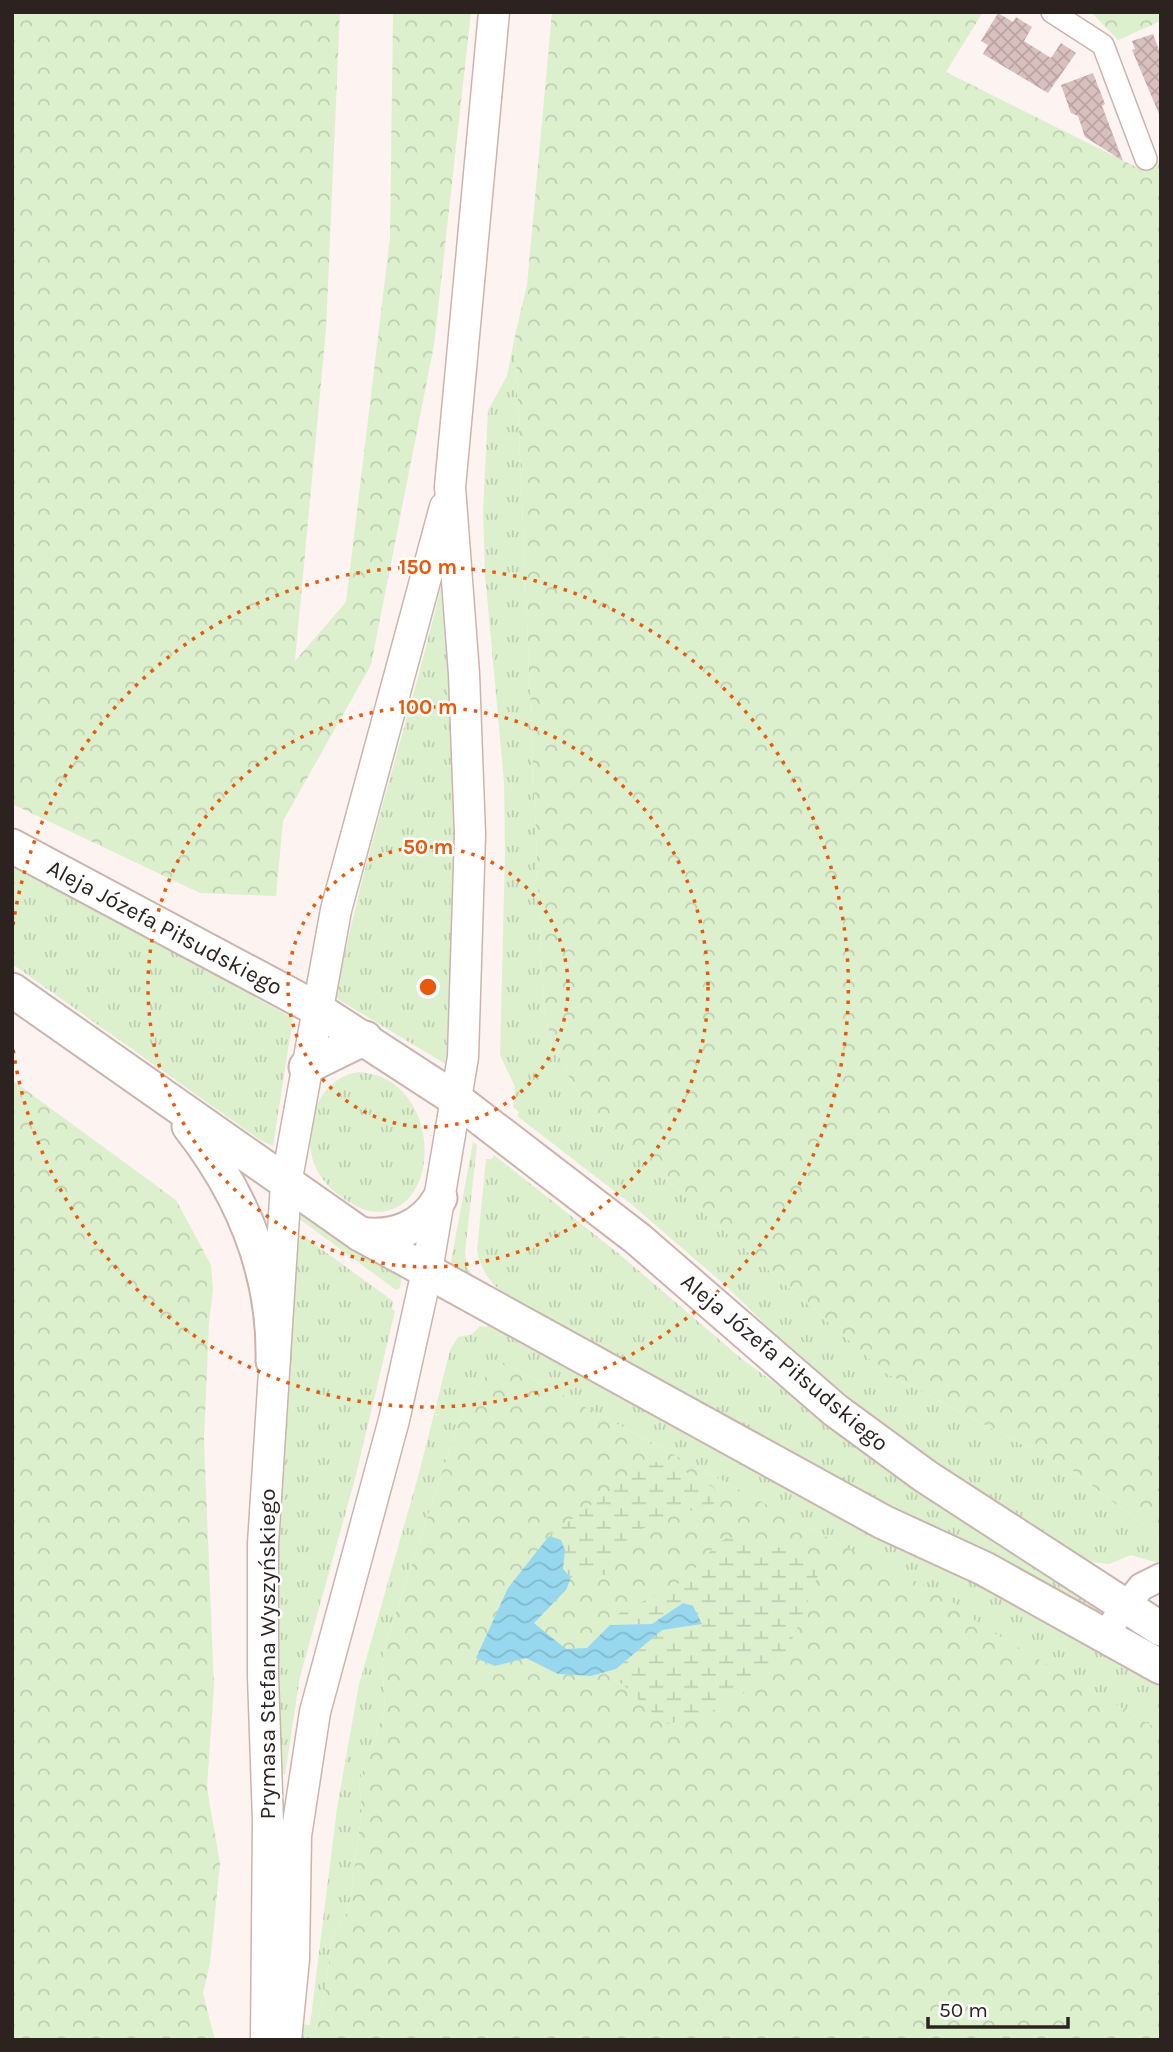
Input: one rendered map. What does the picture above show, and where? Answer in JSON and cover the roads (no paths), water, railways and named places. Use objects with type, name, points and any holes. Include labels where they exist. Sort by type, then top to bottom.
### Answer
[{"type":"main road","points":[[360,1234],[382,1236],[403,1231],[424,1219],[440,1198],[463,1057],[470,834],[464,674],[450,486],[494,12]]},
{"type":"main road","points":[[286,1184],[336,910],[358,820],[450,486]]},
{"type":"main road","name":"Aleja Józefa Piłsudskiego","points":[[12,846],[317,1009],[365,1038]]},
{"type":"main road","points":[[12,990],[360,1234],[883,1522],[985,1569],[1161,1667]]},
{"type":"main road","points":[[306,1067],[365,1038],[457,1100]]},
{"type":"main road","points":[[158,1094],[206,1148],[242,1210],[269,1290],[273,1361]]},
{"type":"main road","name":"Aleja Józefa Piłsudskiego","points":[[457,1100],[638,1239],[835,1410],[925,1476],[1161,1629]]},
{"type":"main road","name":"Prymasa Stefana Wyszyńskiego","points":[[265,2040],[268,1821],[262,1584],[273,1361],[286,1184]]},
{"type":"main road","name":"Prymasa Stefana Wyszyńskiego","points":[[286,2040],[295,1959],[296,1836],[315,1712],[394,1420],[440,1198]]},
{"type":"street","points":[[1052,12],[1103,45],[1146,159]]},
{"type":"street","points":[[1104,1636],[1141,1587],[1161,1577]]},
{"type":"water","points":[[549,1536],[561,1540],[565,1550],[563,1569],[571,1578],[566,1590],[534,1623],[566,1649],[587,1648],[610,1625],[652,1624],[683,1603],[693,1606],[702,1624],[662,1630],[616,1669],[591,1676],[558,1674],[526,1658],[495,1666],[476,1658],[508,1588]]}]
